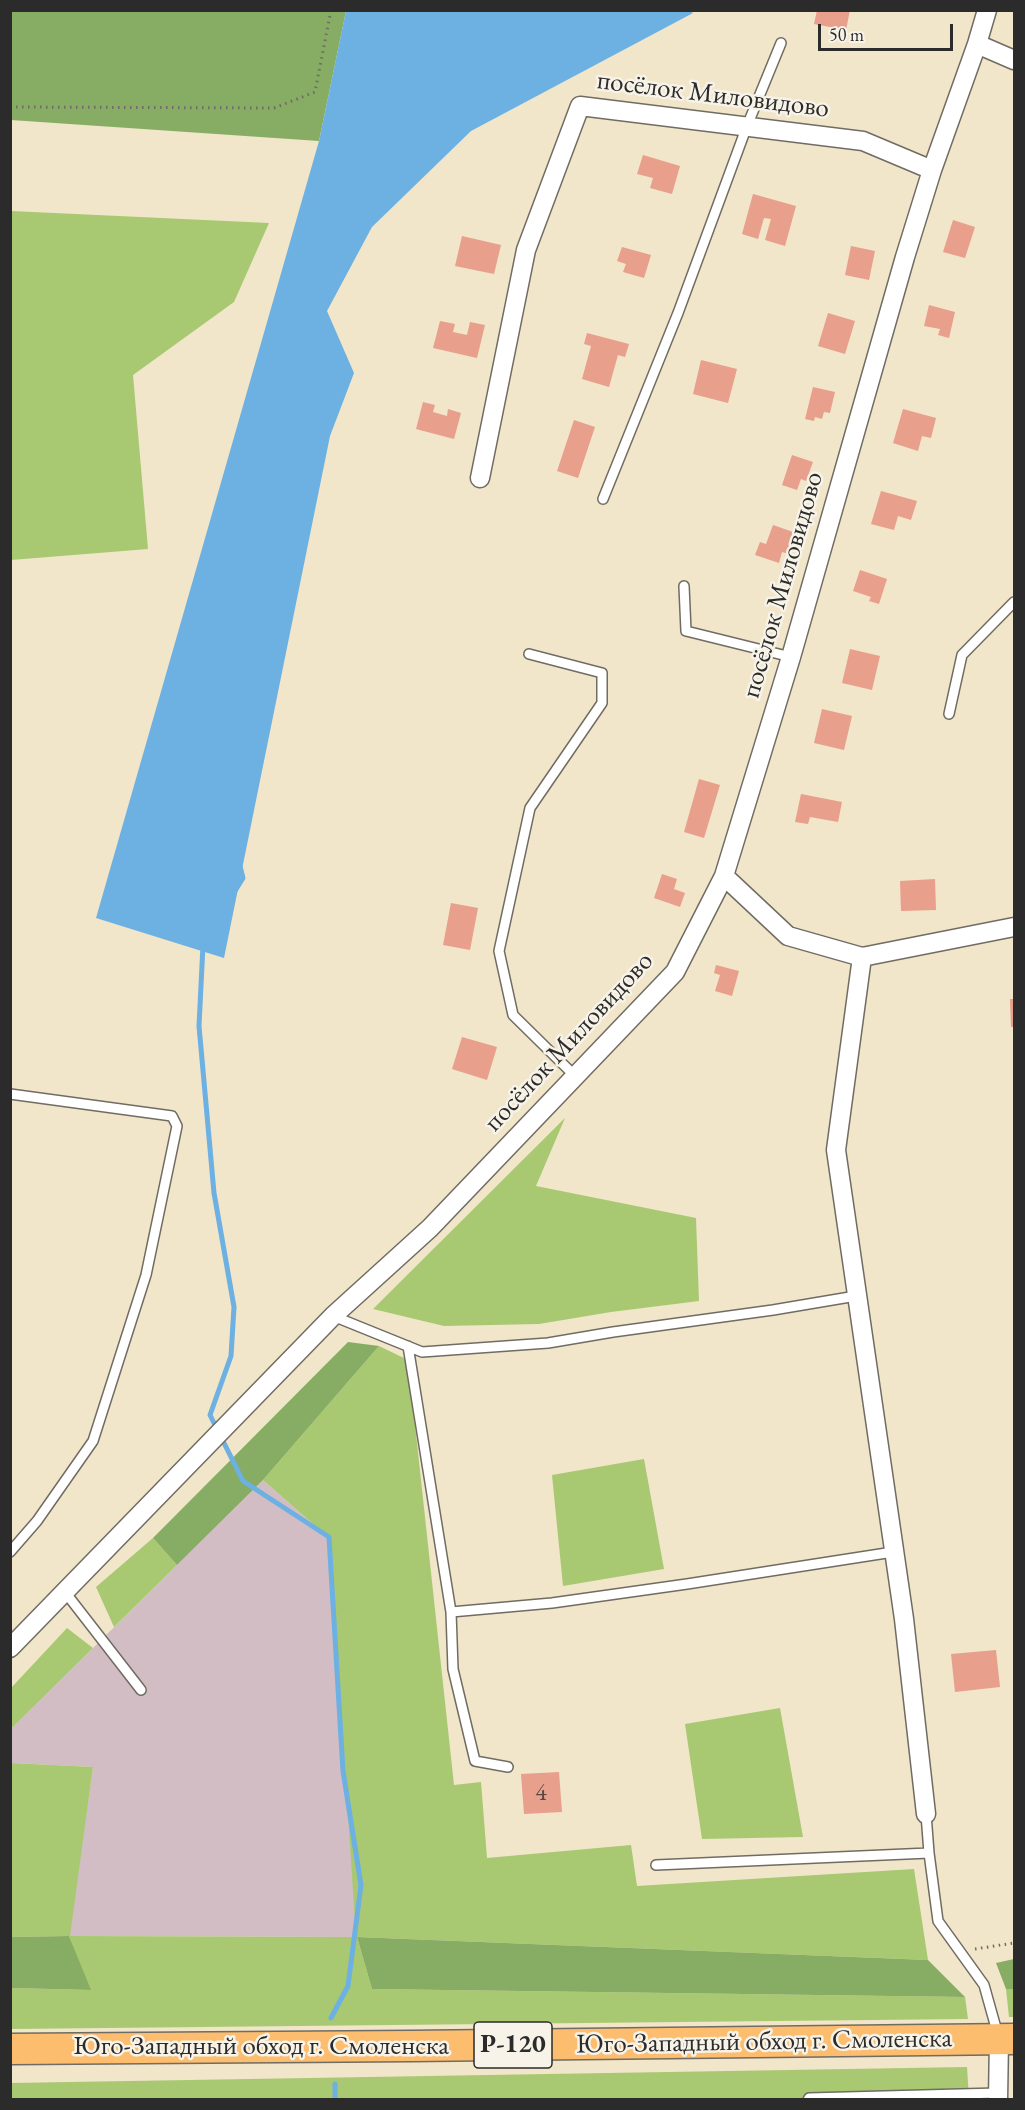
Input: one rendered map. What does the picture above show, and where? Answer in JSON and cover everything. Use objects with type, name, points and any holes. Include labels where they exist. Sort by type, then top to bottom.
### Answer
[{"type":"highway","name":"Юго-Западный обход г. Смоленска","points":[[10,2049],[1007,2039]]},
{"type":"street","name":"посёлок Миловидово","points":[[11,1647],[333,1316],[430,1228],[675,972],[724,876],[791,657],[905,257],[987,10]]},
{"type":"street","points":[[977,44],[1014,60]]},
{"type":"street","name":"посёлок Миловидово","points":[[480,478],[526,250],[580,106],[863,141],[932,170]]},
{"type":"street","points":[[724,876],[788,936],[862,957],[1014,927]]},
{"type":"street","points":[[862,957],[836,1150],[904,1619],[926,1814]]},
{"type":"street","points":[[998,2096],[1007,2039]]},
{"type":"lane","points":[[603,499],[678,313],[747,126],[781,43]]},
{"type":"lane","points":[[684,586],[686,631],[791,657]]},
{"type":"lane","points":[[949,714],[962,655],[1014,602]]},
{"type":"lane","points":[[529,654],[602,673],[602,703],[530,808],[499,951],[513,1016],[574,1076]]},
{"type":"lane","points":[[10,1094],[172,1116],[177,1126],[146,1275],[93,1441],[38,1521],[10,1552]]},
{"type":"lane","points":[[333,1316],[422,1352],[548,1343],[856,1296]]},
{"type":"lane","points":[[408,1346],[451,1612],[453,1669],[475,1761],[508,1767]]},
{"type":"lane","points":[[451,1612],[552,1603],[893,1552]]},
{"type":"lane","points":[[65,1592],[141,1690]]},
{"type":"lane","points":[[926,1814],[938,1921],[984,1985],[1007,2039]]},
{"type":"lane","points":[[656,1865],[929,1854]]},
{"type":"lane","points":[[808,2100],[809,2098],[998,2096]]},
{"type":"path","points":[[10,107],[274,108],[315,92],[331,10]]},
{"type":"path","points":[[960,1952],[1014,1943]]},
{"type":"shaded area","points":[[263,1480],[330,1539],[357,1937],[69,1936],[93,1767],[11,1763],[11,1729]]},
{"type":"green space","points":[[10,11],[346,11],[319,141],[11,120]]},
{"type":"green space","points":[[11,211],[269,223],[234,302],[133,375],[148,549],[11,560]]},
{"type":"green space","points":[[565,1118],[536,1186],[696,1218],[699,1301],[539,1324],[444,1326],[373,1309]]},
{"type":"green space","points":[[348,1342],[379,1346],[263,1480],[177,1565],[153,1538]]},
{"type":"green space","points":[[379,1346],[408,1360],[454,1785],[481,1782],[487,1858],[631,1845],[637,1886],[914,1869],[928,1960],[357,1937],[372,1989],[965,1997],[968,2019],[11,2029],[11,1988],[90,1990],[69,1936],[11,1937],[11,1763],[93,1767],[70,1936],[356,1937],[330,1539],[263,1480]]},
{"type":"green space","points":[[644,1459],[664,1569],[563,1586],[552,1475]]},
{"type":"green space","points":[[153,1538],[177,1565],[114,1627],[96,1587]]},
{"type":"green space","points":[[67,1628],[93,1648],[11,1729],[11,1688]]},
{"type":"green space","points":[[780,1708],[803,1837],[702,1839],[685,1724]]},
{"type":"green space","points":[[69,1936],[91,1990],[11,1988],[11,1937]]},
{"type":"green space","points":[[357,1937],[928,1960],[965,1997],[372,1989]]},
{"type":"green space","points":[[1014,1959],[1014,1989],[1006,1989],[996,1963]]},
{"type":"green space","points":[[1006,1989],[1014,1989],[1014,2017],[1009,2017]]},
{"type":"green space","points":[[967,2067],[969,2099],[11,2100],[10,2083]]},
{"type":"water","points":[[688,10],[693,13],[471,131],[372,227],[327,311],[354,373],[330,436],[224,958],[96,918],[319,141],[346,11]]},
{"type":"building","points":[[817,10],[850,10],[846,30],[814,24]]},
{"type":"building","points":[[643,155],[680,166],[672,194],[650,188],[653,178],[637,174]]},
{"type":"building","points":[[753,194],[796,206],[785,246],[765,240],[771,219],[764,218],[758,239],[742,234]]},
{"type":"building","points":[[953,220],[975,227],[965,258],[943,252]]},
{"type":"building","points":[[462,236],[501,245],[494,274],[455,266]]},
{"type":"building","points":[[851,246],[875,251],[869,280],[845,275]]},
{"type":"building","points":[[622,247],[651,255],[644,278],[623,272],[626,264],[617,261]]},
{"type":"building","points":[[929,305],[955,312],[949,338],[938,335],[940,329],[924,326]]},
{"type":"building","points":[[828,313],[855,321],[845,354],[818,346]]},
{"type":"building","points":[[440,321],[455,324],[453,332],[467,335],[470,322],[485,325],[477,358],[433,348]]},
{"type":"building","points":[[587,333],[629,344],[625,357],[618,355],[609,387],[582,379],[591,346],[584,344]]},
{"type":"building","points":[[701,360],[737,369],[728,403],[693,394]]},
{"type":"building","points":[[813,387],[835,392],[830,413],[824,412],[822,419],[815,417],[814,421],[805,419]]},
{"type":"building","points":[[423,402],[435,405],[433,412],[447,416],[448,409],[461,413],[454,439],[416,429]]},
{"type":"building","points":[[903,409],[936,418],[931,438],[922,436],[918,451],[893,443]]},
{"type":"building","points":[[574,420],[595,427],[578,478],[557,471]]},
{"type":"building","points":[[792,455],[813,462],[806,481],[801,479],[797,490],[782,485]]},
{"type":"building","points":[[881,491],[917,501],[911,520],[898,516],[894,530],[871,524]]},
{"type":"building","points":[[773,525],[796,533],[789,554],[782,552],[779,563],[755,555],[760,542],[766,544]]},
{"type":"building","points":[[860,570],[887,579],[879,604],[869,601],[871,597],[853,591]]},
{"type":"building","points":[[850,649],[880,656],[872,690],[842,683]]},
{"type":"building","points":[[822,709],[852,716],[844,750],[814,743]]},
{"type":"building","points":[[699,779],[720,785],[704,838],[684,832]]},
{"type":"building","points":[[801,794],[842,802],[838,822],[810,817],[808,824],[795,822]]},
{"type":"building","points":[[662,874],[677,879],[674,889],[685,893],[680,907],[654,898]]},
{"type":"building","points":[[935,879],[936,910],[901,911],[900,881]]},
{"type":"building","points":[[451,903],[478,908],[470,950],[443,945]]},
{"type":"building","points":[[716,965],[739,971],[732,996],[715,991],[720,975],[714,973]]},
{"type":"building","points":[[1010,999],[1014,999],[1014,1027],[1011,1027]]},
{"type":"building","points":[[462,1037],[497,1047],[487,1080],[452,1069]]},
{"type":"building","points":[[996,1650],[1000,1687],[955,1692],[951,1654]]},
{"type":"building","points":[[559,1772],[562,1812],[524,1814],[521,1774]]},
{"type":"waterway","points":[[235,891],[243,878],[240,866]]},
{"type":"waterway","points":[[203,945],[199,1026],[214,1193],[234,1307],[231,1356],[210,1415],[243,1481],[329,1537],[343,1771],[361,1885],[348,1986],[331,2018]]},
{"type":"waterway","points":[[335,2084],[335,2100]]}]
